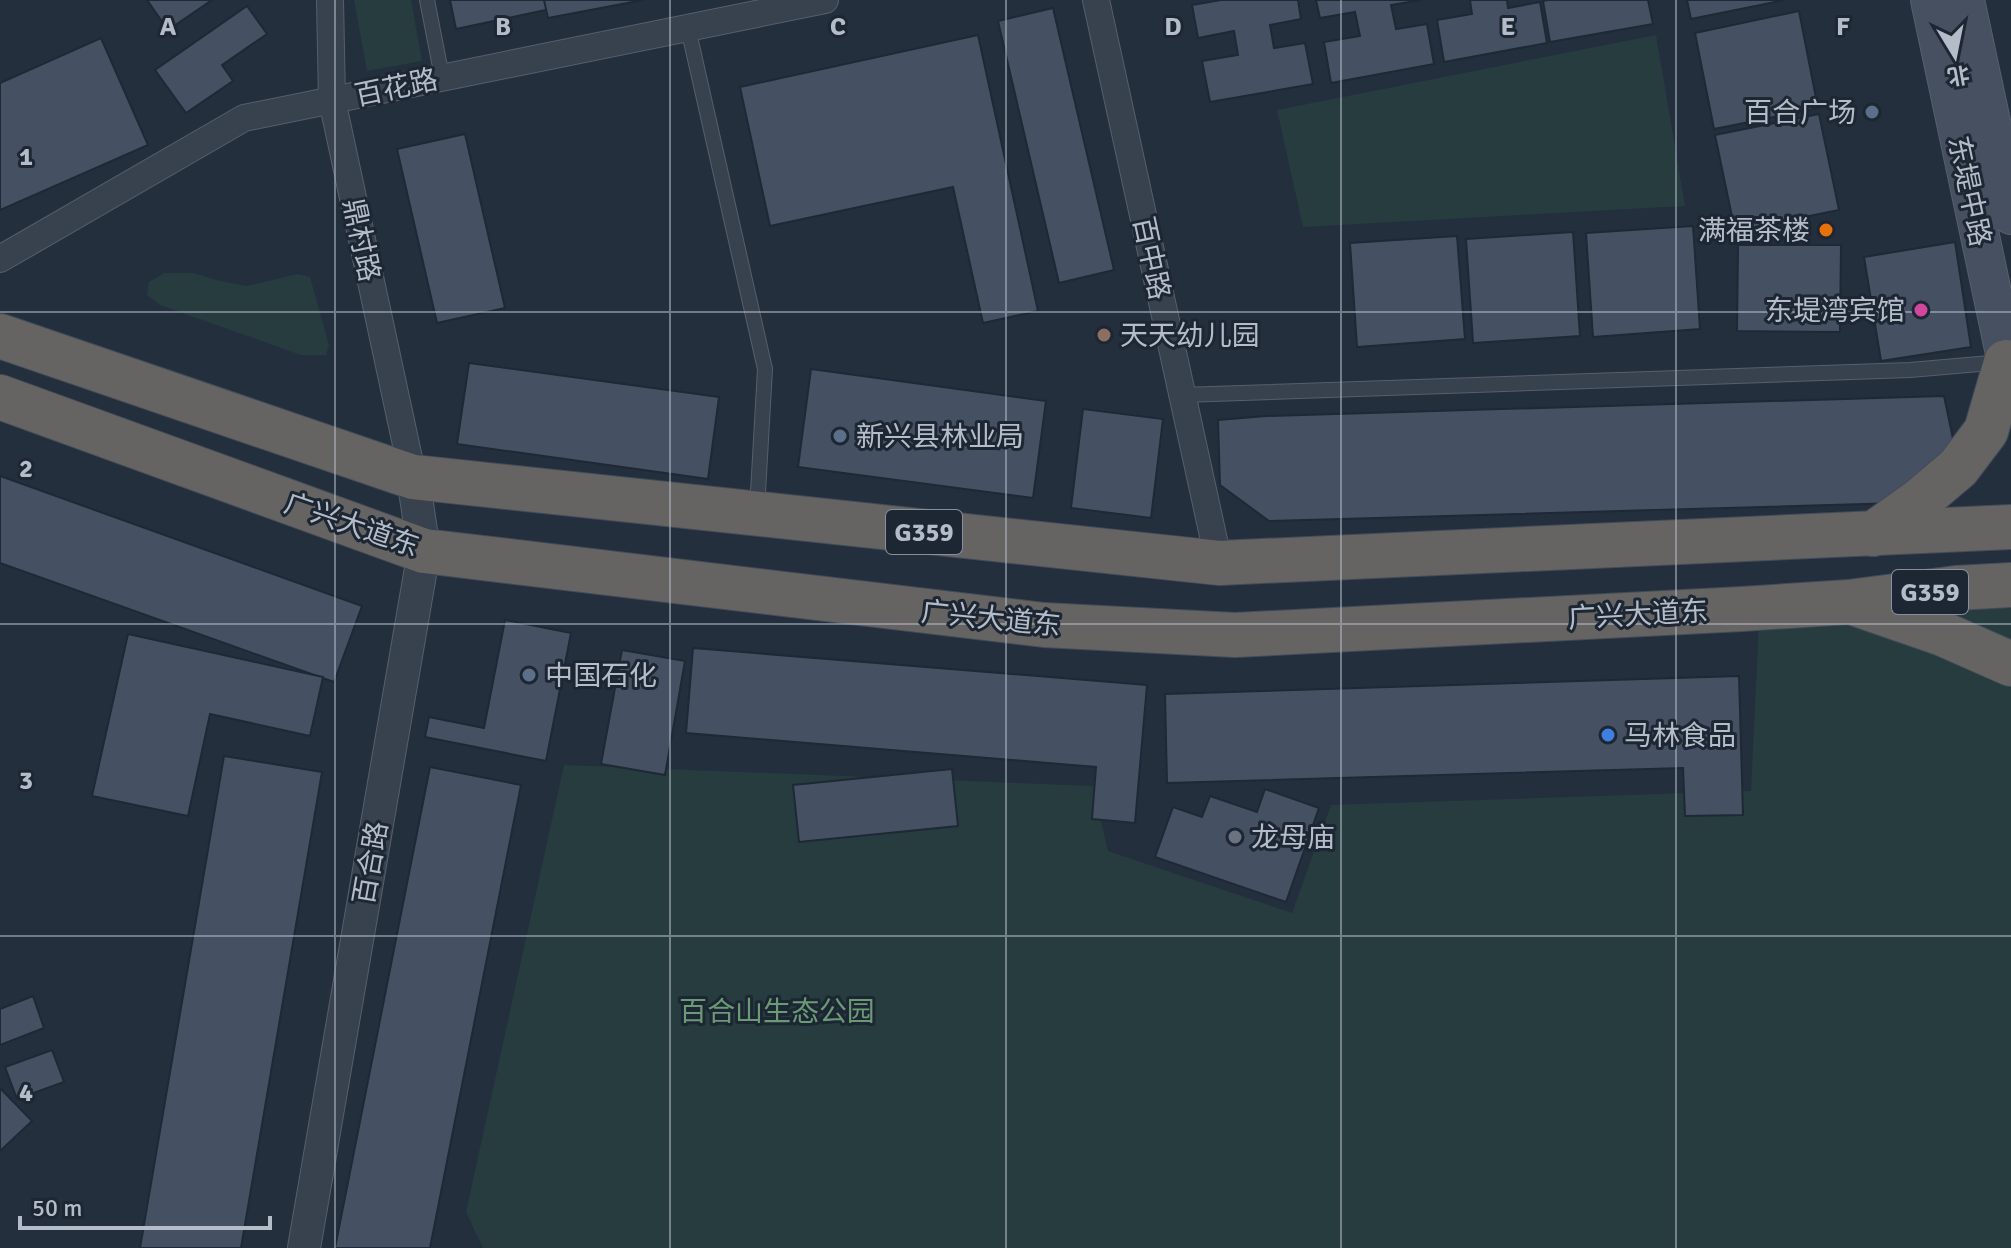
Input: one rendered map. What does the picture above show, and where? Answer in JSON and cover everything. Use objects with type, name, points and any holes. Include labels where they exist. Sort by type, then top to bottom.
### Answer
[{"type":"highway","name":"G359","points":[[0,336],[413,477],[1219,563],[2011,527]]},
{"type":"highway","points":[[1873,534],[1958,468],[1986,431],[2009,372]]},
{"type":"highway","name":"广兴大道东","points":[[0,397],[424,551],[1044,625],[1235,635],[1849,602],[1956,588],[2011,585]]},
{"type":"highway","points":[[1849,602],[1943,634],[2011,664]]},
{"type":"main road","name":"东堤中路","points":[[1930,0],[2009,372]]},
{"type":"main road","name":"东堤中路","points":[[1965,0],[2011,215]]},
{"type":"street","name":"鼎村路","points":[[330,0],[332,100],[413,477]]},
{"type":"street","name":"百花路","points":[[0,259],[244,118],[825,0]]},
{"type":"street","name":"百中路","points":[[1096,0],[1219,563]]},
{"type":"street","name":"百合路","points":[[304,1248],[424,551],[413,477]]},
{"type":"lane","points":[[427,0],[442,77]]},
{"type":"lane","points":[[688,28],[765,369],[757,514]]},
{"type":"lane","points":[[1182,395],[1910,370],[2009,372]]},
{"type":"green space","points":[[354,0],[411,0],[422,61],[367,71]]},
{"type":"green space","points":[[1656,35],[1685,206],[1303,227],[1277,110]]},
{"type":"green space","points":[[164,273],[193,273],[246,286],[298,274],[310,277],[329,345],[326,355],[301,355],[160,305],[147,295],[149,282]]},
{"type":"green space","name":"百合山生态公园","points":[[2011,587],[2011,1248],[483,1248],[466,1212],[564,765],[1093,786],[1108,851],[1292,913],[1331,805],[1751,791],[1760,601]]},
{"type":"building","points":[[147,0],[212,0],[168,30]]},
{"type":"building","points":[[450,0],[592,0],[456,29]]},
{"type":"building","points":[[544,0],[643,0],[548,18]]},
{"type":"building","points":[[1221,0],[1298,0],[1301,19],[1270,25],[1274,48],[1305,43],[1313,84],[1210,102],[1202,61],[1238,55],[1234,31],[1198,38],[1192,5]]},
{"type":"building","points":[[1316,0],[1421,0],[1391,5],[1396,29],[1427,24],[1434,64],[1331,83],[1324,42],[1360,36],[1355,12],[1320,18]]},
{"type":"building","points":[[1470,0],[1507,0],[1508,8],[1540,2],[1547,43],[1444,62],[1437,20],[1472,14]]},
{"type":"building","points":[[1648,0],[1653,24],[1550,42],[1543,1]]},
{"type":"building","points":[[1687,0],[1785,0],[1691,19]]},
{"type":"building","points":[[247,6],[267,34],[222,65],[233,81],[186,113],[155,70]]},
{"type":"building","points":[[1053,8],[1114,270],[1059,283],[998,21]]},
{"type":"building","points":[[1799,11],[1818,108],[1714,129],[1695,33]]},
{"type":"building","points":[[978,35],[1038,311],[983,323],[953,187],[770,226],[740,87]]},
{"type":"building","points":[[101,38],[148,145],[0,210],[0,83]]},
{"type":"building","points":[[1819,114],[1839,210],[1735,231],[1715,135]]},
{"type":"building","points":[[465,134],[505,308],[437,323],[397,149]]},
{"type":"building","points":[[1693,226],[1700,329],[1593,337],[1586,233]]},
{"type":"building","points":[[1573,232],[1580,336],[1473,343],[1466,239]]},
{"type":"building","points":[[1457,236],[1465,339],[1357,347],[1350,243]]},
{"type":"building","points":[[1955,242],[1971,347],[1881,361],[1864,257]]},
{"type":"building","points":[[1738,245],[1841,245],[1840,332],[1737,331]]},
{"type":"building","points":[[469,363],[719,397],[708,479],[457,444]]},
{"type":"building","points":[[811,369],[1046,401],[1033,498],[798,467]]},
{"type":"building","points":[[1944,396],[1955,448],[1899,503],[1269,521],[1220,485],[1218,420],[1266,416]]},
{"type":"building","points":[[1083,409],[1163,419],[1151,518],[1071,508]]},
{"type":"building","points":[[0,476],[362,606],[334,682],[0,563]]},
{"type":"building","name":"中国石化","points":[[505,620],[571,633],[546,761],[425,737],[429,717],[484,728]]},
{"type":"building","points":[[128,634],[323,677],[310,736],[210,714],[188,816],[92,796]]},
{"type":"building","points":[[693,648],[1147,685],[1135,823],[1092,819],[1096,767],[686,733]]},
{"type":"building","points":[[622,650],[685,661],[665,775],[601,764]]},
{"type":"building","points":[[1739,676],[1743,815],[1685,816],[1683,768],[1167,783],[1165,694]]},
{"type":"building","points":[[224,756],[322,772],[241,1248],[140,1248]]},
{"type":"building","points":[[430,767],[521,785],[430,1248],[335,1248]]},
{"type":"building","points":[[952,769],[958,826],[799,842],[793,785]]},
{"type":"building","name":"龙母庙","points":[[1265,789],[1319,808],[1286,902],[1155,857],[1173,807],[1202,817],[1210,796],[1257,812]]},
{"type":"building","points":[[33,996],[44,1028],[0,1045],[0,1009]]},
{"type":"building","points":[[52,1050],[64,1082],[17,1099],[5,1067]]},
{"type":"building","points":[[0,1088],[32,1121],[0,1151]]},
{"type":"place","name":"百合广场","points":[[1872,112]]},
{"type":"place","name":"满福茶楼","points":[[1826,230]]},
{"type":"place","name":"东堤湾宾馆","points":[[1921,310]]},
{"type":"place","name":"天天幼儿园","points":[[1104,335]]},
{"type":"place","name":"新兴县林业局","points":[[840,436]]},
{"type":"place","name":"中国石化","points":[[529,675]]},
{"type":"place","name":"马林食品","points":[[1608,735]]},
{"type":"place","name":"龙母庙","points":[[1235,837]]}]
